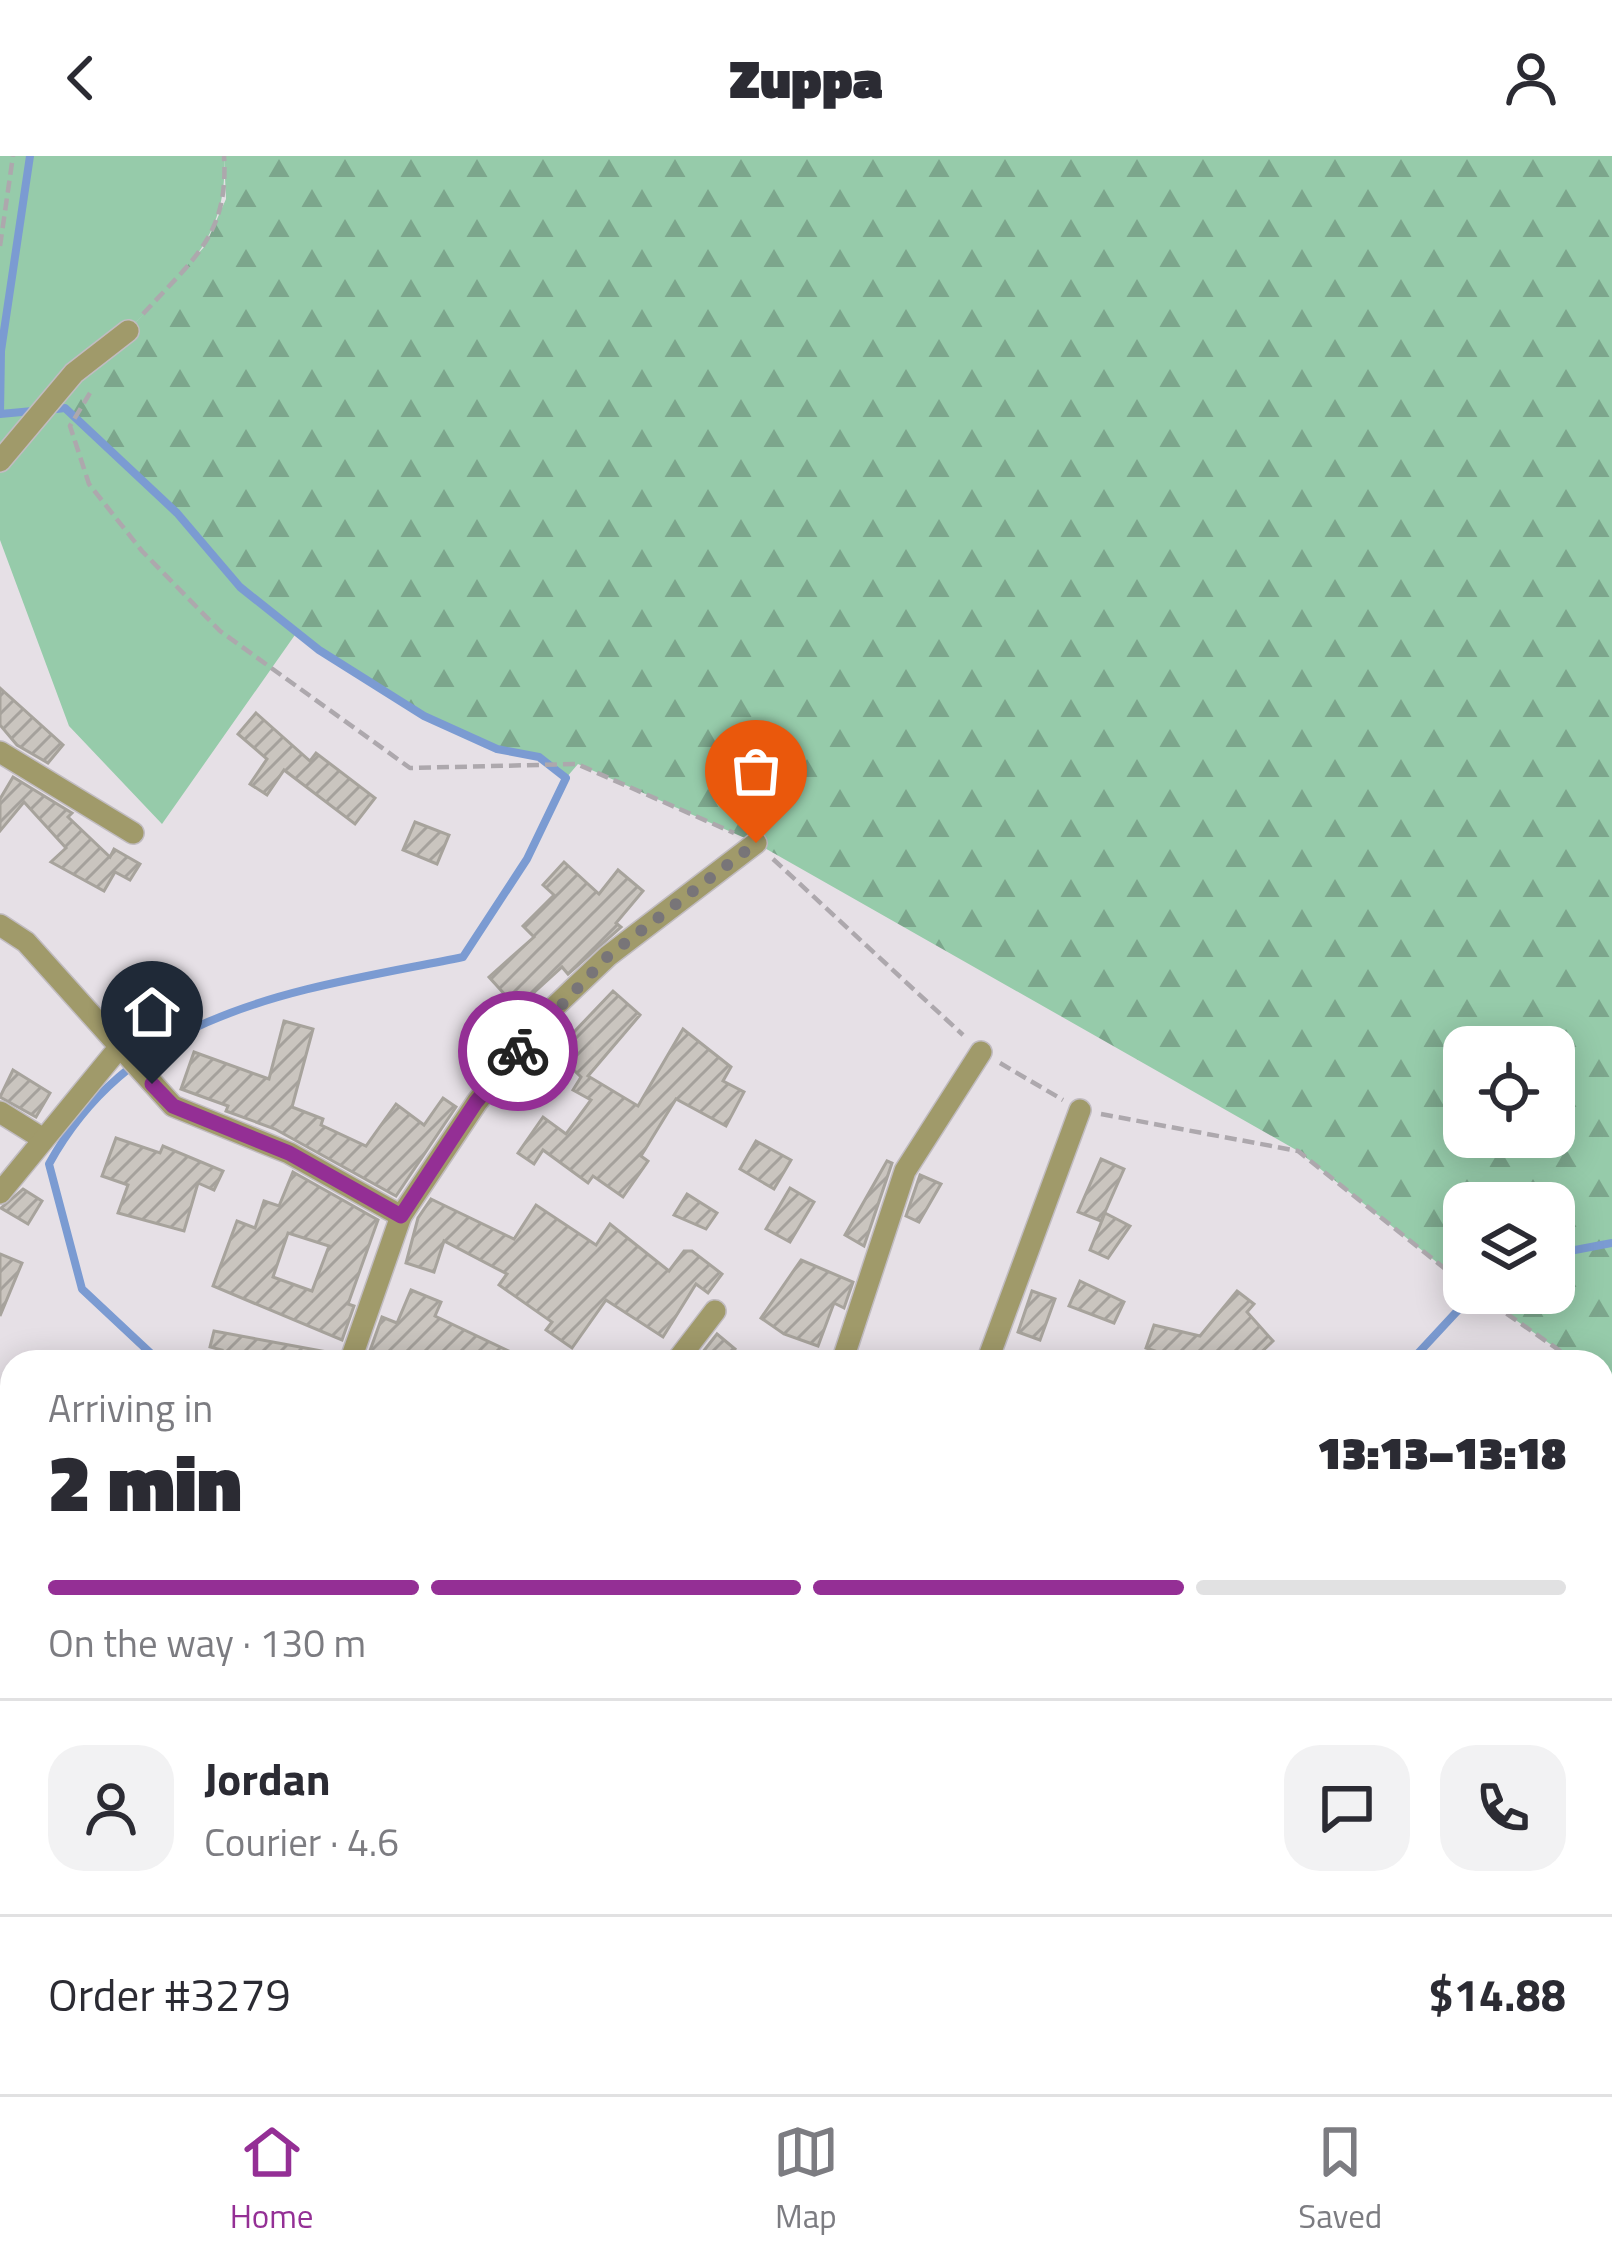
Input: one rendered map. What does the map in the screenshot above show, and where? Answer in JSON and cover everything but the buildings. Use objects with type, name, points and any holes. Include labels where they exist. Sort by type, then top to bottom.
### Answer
[{"type":"street","points":[[1,460],[74,373],[128,331]]},
{"type":"street","points":[[0,752],[133,833]]},
{"type":"street","points":[[354,1350],[401,1216],[476,1102],[548,1013],[608,956],[756,843]]},
{"type":"street","points":[[0,925],[26,942],[173,1106],[289,1153],[401,1216]]},
{"type":"street","points":[[0,1193],[40,1137],[118,1049]]},
{"type":"street","points":[[846,1350],[905,1172],[981,1052]]},
{"type":"street","points":[[991,1350],[1080,1110]]},
{"type":"street","points":[[0,1112],[40,1137]]},
{"type":"street","points":[[685,1350],[715,1310]]},
{"type":"path","points":[[0,246],[13,156]]},
{"type":"path","points":[[88,484],[142,551],[220,631],[410,768],[578,764],[756,843],[981,1052],[1080,1110],[1298,1151],[1443,1269]]},
{"type":"path","points":[[1507,1314],[1559,1350]]},
{"type":"green space","points":[[0,156],[224,156],[219,211],[210,233],[183,273],[128,331],[177,513],[240,587],[297,632],[162,824],[69,726],[0,540]]},
{"type":"green space","points":[[224,156],[1612,156],[1612,1350],[1559,1350],[1507,1314],[1575,1314],[1575,1182],[1443,1182],[1443,1267],[1298,1151],[756,843],[578,764],[566,778],[539,757],[497,749],[424,716],[319,650],[240,587],[177,513],[65,408],[74,373],[128,331],[205,246],[226,199]]},
{"type":"waterway","points":[[30,156],[1,351],[0,414],[33,411]]},
{"type":"waterway","points":[[48,410],[65,408],[177,513],[240,587],[319,650],[424,716],[497,749],[539,757],[566,778],[527,859],[463,957],[284,995],[228,1014],[176,1038],[128,1070],[85,1111],[49,1164],[82,1289],[147,1350]]},
{"type":"waterway","points":[[1575,1250],[1612,1243]]},
{"type":"waterway","points":[[1421,1350],[1455,1314]]},
{"type":"way so far","points":[[518,1051],[548,1013],[608,956],[756,843]]},
{"type":"route","points":[[152,1084],[173,1106],[289,1153],[401,1216],[476,1102],[518,1051]]}]
